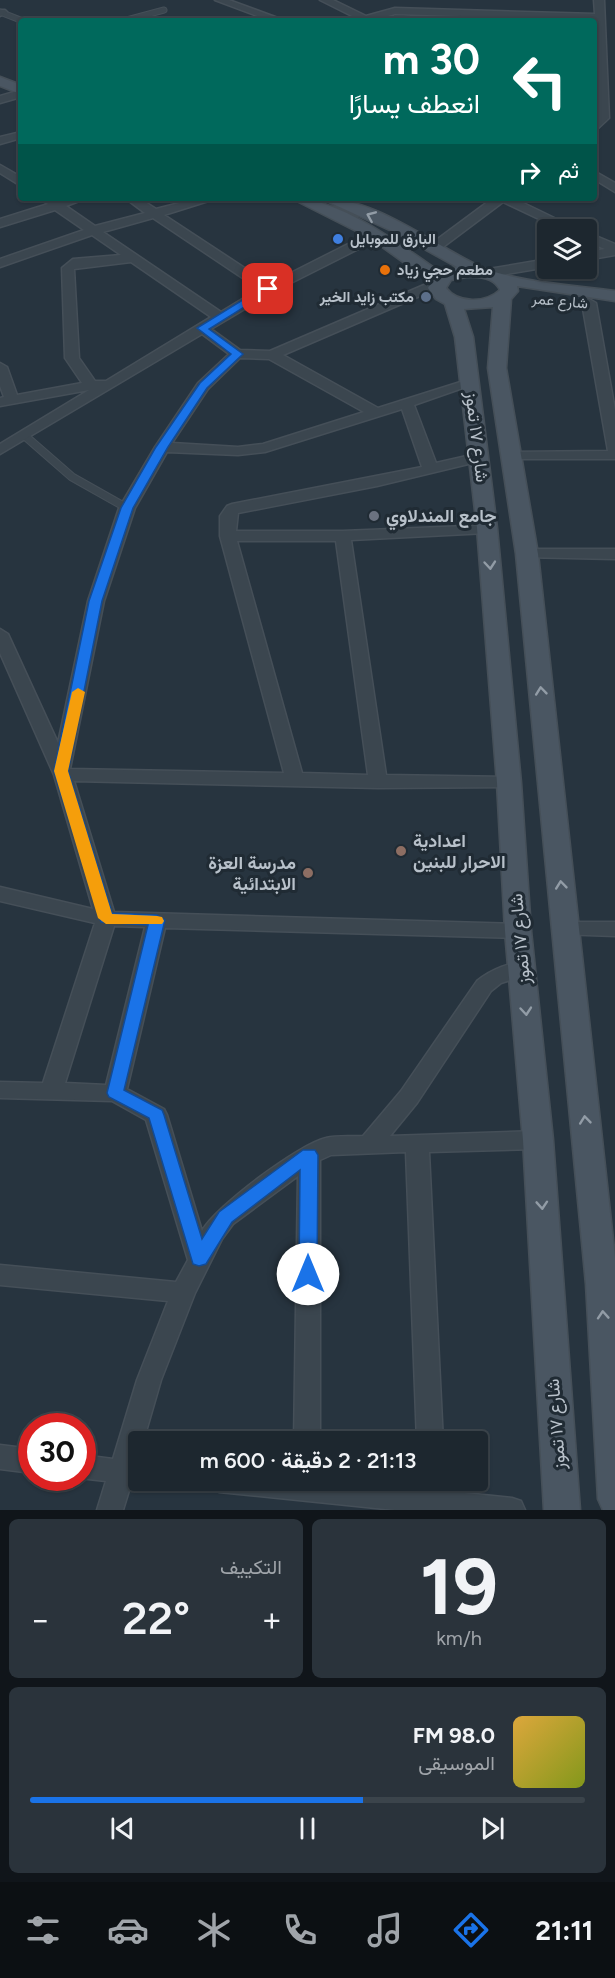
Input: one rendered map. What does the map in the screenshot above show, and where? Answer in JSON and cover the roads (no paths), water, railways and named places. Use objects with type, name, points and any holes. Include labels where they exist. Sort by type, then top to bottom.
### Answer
[{"type":"main road","points":[[0,72],[18,79]]},
{"type":"main road","points":[[0,81],[18,90]]},
{"type":"main road","points":[[305,201],[376,235],[443,288],[484,303],[495,284]]},
{"type":"main road","points":[[338,201],[435,247],[495,284]]},
{"type":"main road","points":[[443,288],[452,274],[495,284]]},
{"type":"main road","name":"شارع ١٧ تموز","points":[[495,284],[497,368],[527,554],[566,929],[608,1284],[615,1499]]},
{"type":"main road","name":"شارع عمر","points":[[495,284],[615,296]]},
{"type":"main road","name":"شارع عمر","points":[[495,284],[615,308]]},
{"type":"main road","name":"شارع ١٧ تموز","points":[[443,288],[464,337],[487,528],[509,783],[518,931],[538,1140],[562,1510]]},
{"type":"street","points":[[220,0],[272,18]]},
{"type":"street","points":[[325,0],[358,18]]},
{"type":"street","points":[[395,11],[399,0]]},
{"type":"street","points":[[492,17],[493,0]]},
{"type":"street","points":[[369,18],[395,11],[492,17],[601,10],[597,125],[615,123]]},
{"type":"street","points":[[0,100],[18,92]]},
{"type":"street","points":[[0,141],[18,136]]},
{"type":"street","points":[[0,168],[18,178]]},
{"type":"street","points":[[597,176],[615,188]]},
{"type":"street","points":[[0,182],[18,179]]},
{"type":"street","points":[[0,223],[50,201],[221,318]]},
{"type":"street","points":[[136,201],[268,289]]},
{"type":"street","points":[[0,263],[95,230],[201,201]]},
{"type":"street","points":[[435,247],[498,201]]},
{"type":"street","points":[[509,201],[549,219]]},
{"type":"street","points":[[0,450],[268,289],[376,235]]},
{"type":"street","points":[[597,241],[615,250]]},
{"type":"street","points":[[597,254],[615,250]]},
{"type":"street","points":[[91,386],[72,358],[68,268],[73,263],[135,258]]},
{"type":"street","points":[[495,284],[537,267]]},
{"type":"street","points":[[202,328],[237,354],[272,355],[443,288]]},
{"type":"street","points":[[589,303],[615,450]]},
{"type":"street","points":[[62,773],[96,601],[127,508],[162,447],[203,386],[237,354]]},
{"type":"street","points":[[272,355],[375,412]]},
{"type":"street","points":[[0,367],[6,401],[113,382]]},
{"type":"street","points":[[162,447],[238,451],[265,448],[470,383]]},
{"type":"street","points":[[406,402],[431,470]]},
{"type":"street","points":[[511,456],[615,455]]},
{"type":"street","points":[[294,777],[228,536],[228,516],[232,509],[377,482],[480,457]]},
{"type":"street","points":[[228,536],[343,536],[487,528]]},
{"type":"street","points":[[343,536],[378,782]]},
{"type":"street","points":[[527,554],[615,554]]},
{"type":"street","points":[[0,634],[62,773],[106,918],[51,1092]]},
{"type":"street","points":[[62,773],[294,777],[378,782],[509,783]]},
{"type":"street","points":[[0,894],[106,918],[518,931]]},
{"type":"street","points":[[115,1093],[157,920]]},
{"type":"street","points":[[566,929],[615,929]]},
{"type":"street","points":[[370,1144],[409,1096],[484,986],[494,978],[522,969]]},
{"type":"street","points":[[0,1090],[115,1093],[156,1115],[199,1259]]},
{"type":"street","points":[[138,1431],[149,1380],[183,1293],[199,1259],[225,1217],[309,1155],[338,1144],[538,1140]]},
{"type":"street","points":[[417,1144],[430,1431]]},
{"type":"street","points":[[307,1431],[309,1155]]},
{"type":"street","points":[[0,1275],[183,1293]]},
{"type":"street","points":[[0,1457],[18,1459]]},
{"type":"street","points":[[96,1468],[128,1472]]},
{"type":"street","points":[[110,1510],[128,1474]]},
{"type":"street","points":[[374,1491],[432,1497],[512,1510]]},
{"type":"lane","points":[[134,18],[164,10]]},
{"type":"lane","points":[[1,12],[18,19]]},
{"type":"lane","points":[[25,436],[65,474],[90,491],[127,508]]},
{"type":"place","name":"البارق للموبايل","points":[[338,239]]},
{"type":"place","name":"مطعم حجي زياد","points":[[385,270]]},
{"type":"place","name":"مكتب زايد الخير","points":[[426,297]]},
{"type":"place","name":"جامع المندلاوي","points":[[374,516]]},
{"type":"place","name":"اعدادية الاحرار للبنين","points":[[401,851]]},
{"type":"place","name":"مدرسة العزة الابتدائية","points":[[308,873]]}]
